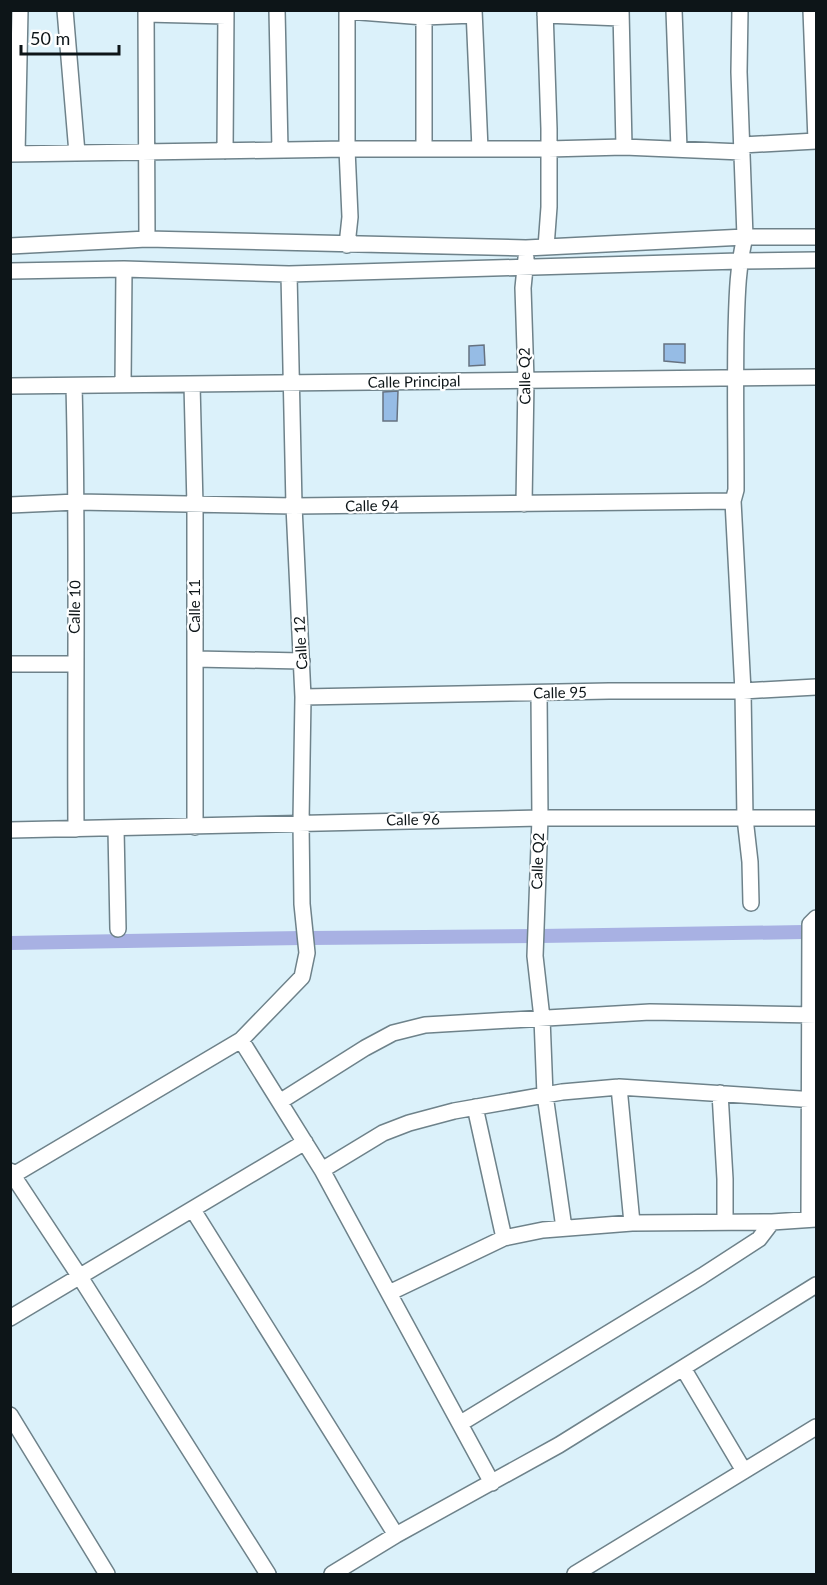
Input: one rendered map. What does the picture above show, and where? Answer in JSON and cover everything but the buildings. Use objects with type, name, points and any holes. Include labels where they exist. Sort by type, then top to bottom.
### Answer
[{"type":"street","points":[[20,10],[14,154],[624,147],[742,149],[816,141],[812,10]]},
{"type":"street","points":[[65,10],[77,153]]},
{"type":"street","points":[[277,10],[280,150]]},
{"type":"street","points":[[674,10],[679,149]]},
{"type":"street","points":[[740,10],[739,72],[745,237],[739,261],[735,378],[736,490],[733,501],[743,692],[745,818],[750,862],[751,903]]},
{"type":"street","points":[[347,245],[350,217],[347,149],[347,11],[474,13],[480,149]]},
{"type":"street","points":[[147,239],[146,12],[226,13],[225,151]]},
{"type":"street","points":[[546,247],[549,149],[545,13],[621,14],[624,147]]},
{"type":"street","points":[[424,14],[424,149]]},
{"type":"street","points":[[10,246],[147,239],[526,248],[745,237],[816,237]]},
{"type":"street","name":"Calle Q2","points":[[524,504],[526,380],[523,288],[526,248]]},
{"type":"street","points":[[10,271],[124,269],[289,274],[816,260]]},
{"type":"street","points":[[123,385],[124,269]]},
{"type":"street","name":"Calle 12","points":[[11,1175],[241,1040],[302,976],[307,953],[302,904],[303,697],[294,506],[289,274]]},
{"type":"street","name":"Calle Principal","points":[[10,386],[816,377]]},
{"type":"street","name":"Calle 11","points":[[192,384],[195,506],[195,827]]},
{"type":"street","name":"Calle 10","points":[[74,386],[77,502],[76,829]]},
{"type":"street","name":"Calle 94","points":[[10,505],[77,502],[195,506],[294,506],[733,501]]},
{"type":"street","points":[[195,659],[302,661]]},
{"type":"street","points":[[10,664],[75,664]]},
{"type":"street","name":"Calle 95","points":[[303,697],[743,692],[816,687]]},
{"type":"street","name":"Calle Q2","points":[[539,693],[540,818],[535,956],[542,1018],[545,1095],[564,1228]]},
{"type":"street","name":"Calle 96","points":[[10,830],[540,818],[816,818]]},
{"type":"street","points":[[116,829],[118,929]]},
{"type":"street","points":[[389,1293],[504,1238],[543,1230],[632,1223],[772,1222],[813,1219],[813,1014],[810,924],[816,918]]},
{"type":"street","points":[[281,1101],[393,1033],[425,1024],[650,1012],[813,1014]]},
{"type":"street","points":[[241,1040],[322,1170],[492,1483]]},
{"type":"street","points":[[322,1170],[382,1132],[475,1107],[562,1092],[620,1087],[813,1099]]},
{"type":"street","points":[[620,1087],[632,1223]]},
{"type":"street","points":[[720,1093],[725,1222]]},
{"type":"street","points":[[475,1107],[504,1238]]},
{"type":"street","points":[[10,1318],[305,1142]]},
{"type":"street","points":[[11,1175],[80,1277],[267,1575]]},
{"type":"street","points":[[193,1209],[396,1535]]},
{"type":"street","points":[[461,1423],[702,1276],[759,1239],[772,1222]]},
{"type":"street","points":[[332,1575],[396,1535],[559,1445],[816,1285]]},
{"type":"street","points":[[683,1368],[744,1471]]},
{"type":"street","points":[[10,1415],[107,1575]]},
{"type":"street","points":[[575,1574],[816,1427]]},
{"type":"waterway","points":[[540,936],[804,932]]},
{"type":"waterway","points":[[310,938],[534,936]]},
{"type":"waterway","points":[[10,943],[302,938]]}]
